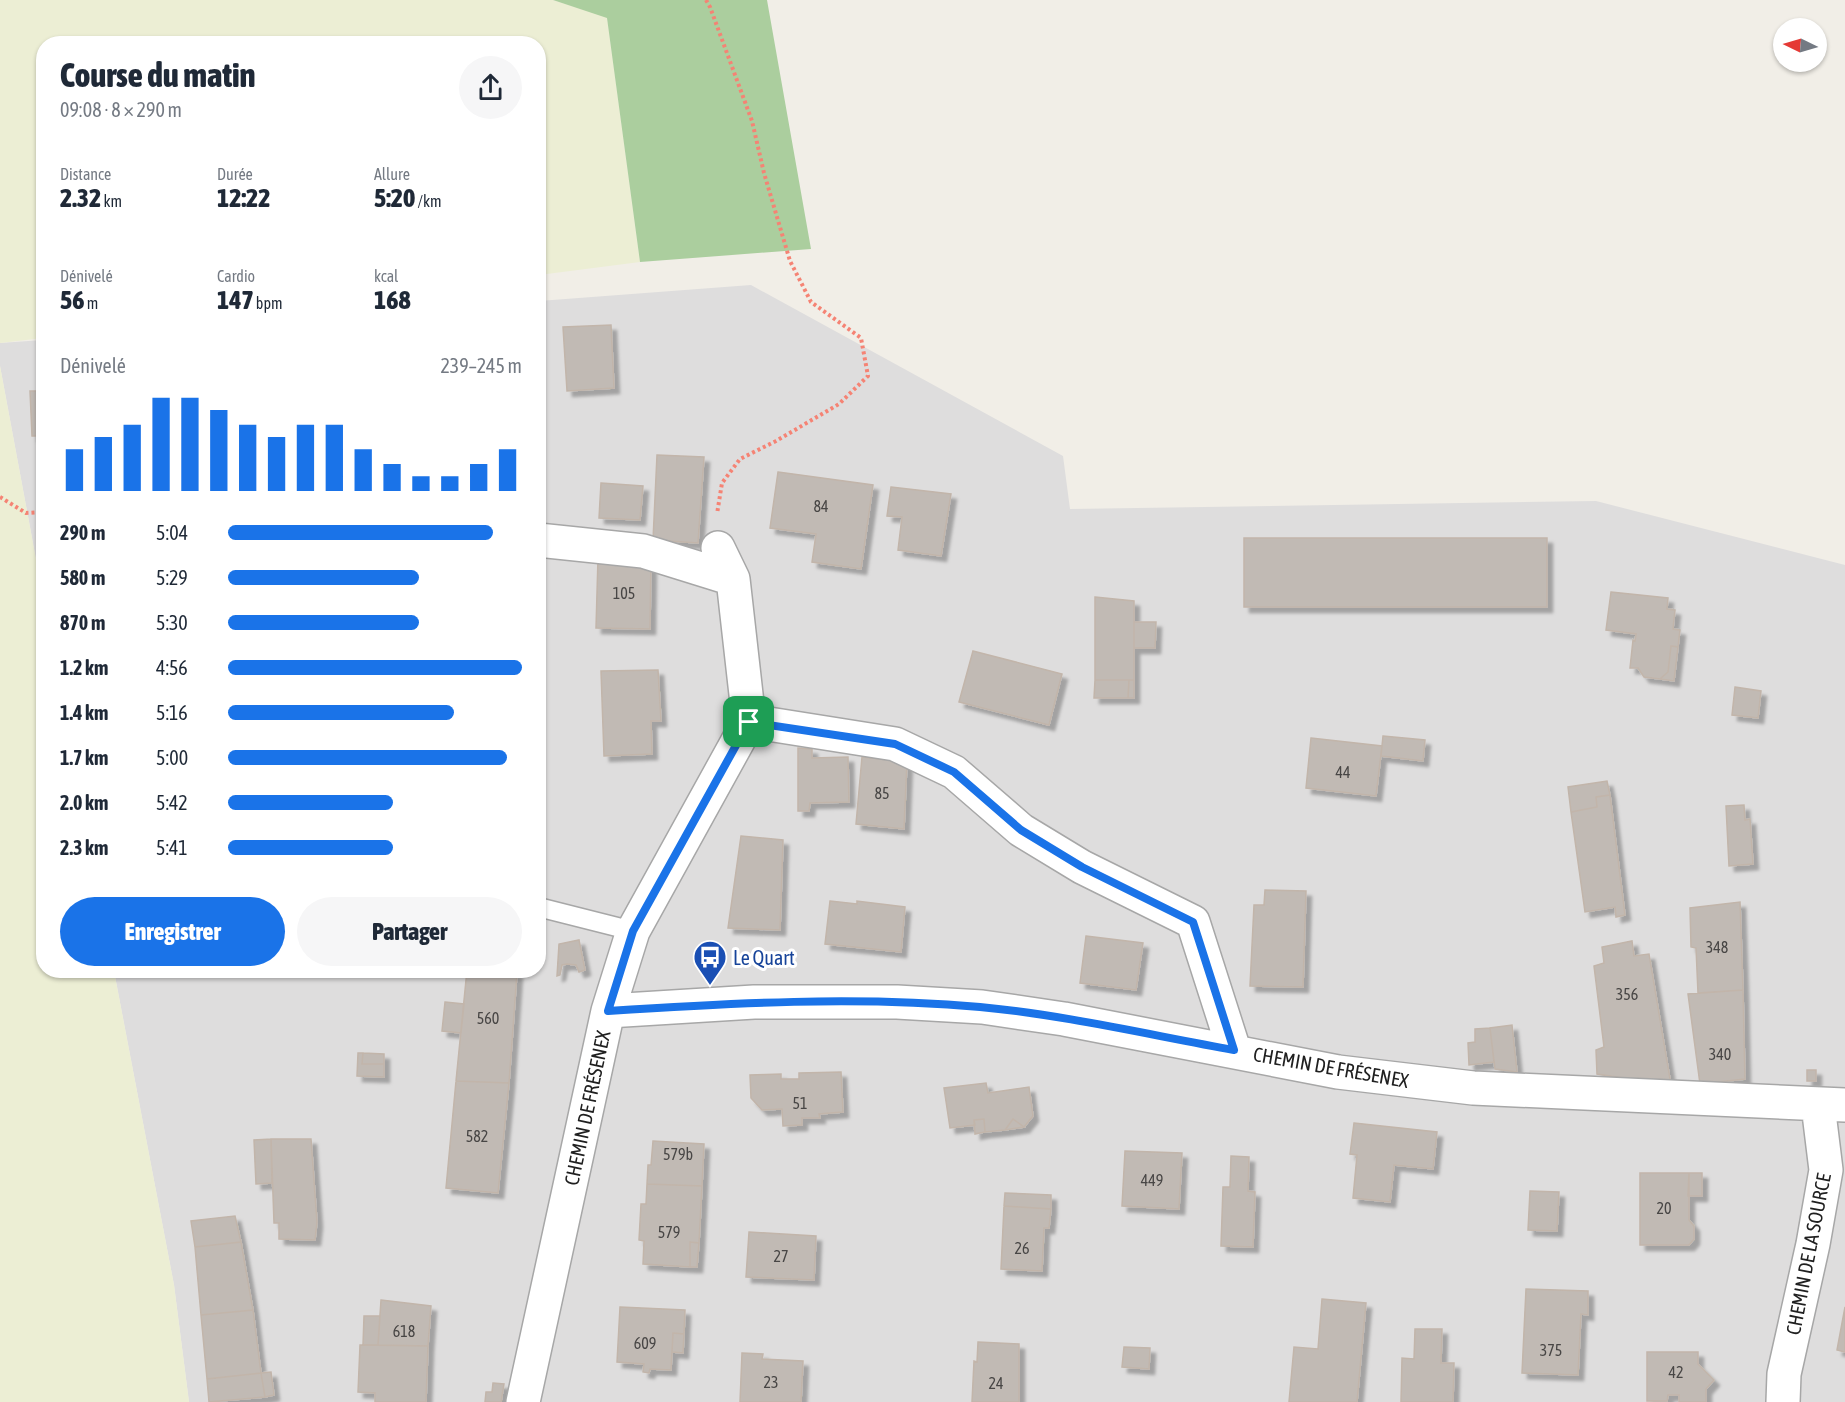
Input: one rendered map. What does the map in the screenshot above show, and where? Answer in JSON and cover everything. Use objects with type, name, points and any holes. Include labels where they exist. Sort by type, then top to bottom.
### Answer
[{"type":"street","points":[[546,541],[643,551],[733,579]]},
{"type":"street","points":[[608,1011],[633,931],[749,722],[733,579],[718,548]]},
{"type":"street","points":[[749,722],[895,744],[954,772],[1021,830],[1082,867],[1193,922],[1234,1050]]},
{"type":"street","name":"CHEMIN DE FRÉSENEX","points":[[522,1402],[608,1011],[754,1002],[897,1002],[981,1007],[1064,1019],[1234,1050],[1338,1072],[1473,1088],[1832,1105]]},
{"type":"street","name":"CHEMIN DE LA SOURCE","points":[[1783,1402],[1784,1374],[1813,1244],[1826,1170],[1832,1105]]},
{"type":"lane","points":[[546,909],[633,931]]},
{"type":"path","points":[[705,0],[710,7],[752,121],[764,173],[790,261],[811,302],[861,338],[868,376],[839,404],[740,459],[722,483],[717,517],[718,548]]},
{"type":"path","points":[[0,497],[26,513],[36,512]]},
{"type":"shaded area","points":[[751,285],[1063,456],[1070,509],[1596,501],[1845,565],[1845,1402],[189,1402],[174,1285],[115,978],[546,978],[546,300]]},
{"type":"shaded area","points":[[36,340],[36,559],[0,366],[0,343]]},
{"type":"green space","points":[[0,0],[553,0],[607,17],[640,262],[546,274],[546,36],[36,36],[36,339],[0,343]]},
{"type":"green space","points":[[553,0],[767,0],[811,249],[640,262],[607,18]]},
{"type":"green space","points":[[0,366],[36,559],[36,978],[115,978],[174,1285],[189,1402],[0,1402]]},
{"type":"building","points":[[611,325],[614,388],[567,391],[563,327]]},
{"type":"building","points":[[30,391],[36,391],[36,436],[32,436]]},
{"type":"building","points":[[657,455],[704,457],[698,543],[653,540]]},
{"type":"building","points":[[778,472],[873,485],[861,569],[812,562],[816,534],[770,528]]},
{"type":"building","points":[[601,483],[643,486],[640,520],[599,518]]},
{"type":"building","points":[[891,487],[951,494],[941,556],[898,550],[902,517],[887,516]]},
{"type":"building","points":[[1244,538],[1547,538],[1547,607],[1244,607]]},
{"type":"building","points":[[598,558],[651,559],[650,629],[596,628]]},
{"type":"building","points":[[1611,592],[1668,598],[1667,609],[1675,610],[1673,629],[1680,630],[1678,647],[1671,646],[1668,672],[1660,679],[1644,677],[1638,668],[1630,668],[1633,640],[1635,641],[1636,634],[1606,630]]},
{"type":"building","points":[[1095,597],[1134,601],[1134,680],[1095,680]]},
{"type":"building","points":[[1134,622],[1156,622],[1155,648],[1134,648]]},
{"type":"building","points":[[1671,646],[1678,647],[1674,681],[1660,679],[1668,672]]},
{"type":"building","points":[[973,651],[1062,674],[1049,725],[959,702]]},
{"type":"building","points":[[658,670],[661,721],[651,721],[652,754],[604,756],[601,671]]},
{"type":"building","points":[[1095,680],[1129,680],[1128,698],[1094,698]]},
{"type":"building","points":[[1129,680],[1134,680],[1134,698],[1128,698]]},
{"type":"building","points":[[1735,687],[1761,691],[1758,718],[1732,715]]},
{"type":"building","points":[[1383,736],[1425,740],[1423,761],[1381,756]]},
{"type":"building","points":[[1311,738],[1382,746],[1376,796],[1306,788]]},
{"type":"building","points":[[798,748],[812,749],[812,758],[848,757],[849,802],[810,803],[809,811],[798,811]]},
{"type":"building","points":[[862,757],[907,762],[904,829],[856,824]]},
{"type":"building","points":[[1607,781],[1610,795],[1596,797],[1597,807],[1571,812],[1568,787]]},
{"type":"building","points":[[1610,795],[1625,915],[1616,917],[1615,907],[1585,912],[1571,812],[1597,807],[1596,797]]},
{"type":"building","points":[[1744,805],[1745,820],[1750,819],[1753,864],[1729,866],[1726,806]]},
{"type":"building","points":[[741,836],[783,840],[780,930],[728,928]]},
{"type":"building","points":[[1265,890],[1306,891],[1303,987],[1250,986],[1254,905],[1264,905]]},
{"type":"building","points":[[830,901],[857,904],[857,901],[905,907],[901,952],[825,944]]},
{"type":"building","points":[[1740,902],[1743,990],[1698,993],[1696,948],[1691,947],[1690,908]]},
{"type":"building","points":[[1086,936],[1143,943],[1136,990],[1080,983]]},
{"type":"building","points":[[579,940],[585,970],[579,972],[576,965],[562,965],[560,975],[557,976],[559,944]]},
{"type":"building","points":[[1632,941],[1634,956],[1649,954],[1671,1085],[1597,1074],[1596,1050],[1604,1047],[1594,966],[1604,963],[1602,947]]},
{"type":"building","points":[[466,978],[517,978],[509,1083],[456,1081]]},
{"type":"building","points":[[1743,990],[1745,1079],[1700,1084],[1688,994]]},
{"type":"building","points":[[445,1002],[464,1004],[461,1033],[442,1031]]},
{"type":"building","points":[[1512,1025],[1517,1072],[1495,1069],[1490,1028]]},
{"type":"building","points":[[1490,1028],[1494,1062],[1469,1065],[1468,1043],[1475,1042],[1475,1029]]},
{"type":"building","points":[[358,1053],[363,1053],[362,1064],[384,1064],[384,1077],[357,1076]]},
{"type":"building","points":[[363,1053],[384,1054],[384,1064],[362,1064]]},
{"type":"building","points":[[1807,1070],[1816,1070],[1816,1081],[1807,1081]]},
{"type":"building","points":[[841,1072],[843,1112],[819,1114],[820,1118],[802,1118],[802,1125],[783,1126],[782,1109],[762,1110],[751,1098],[750,1075],[781,1074],[781,1079],[799,1079],[799,1073]]},
{"type":"building","points":[[456,1081],[509,1083],[498,1193],[446,1188]]},
{"type":"building","points":[[986,1083],[988,1093],[1029,1087],[1033,1116],[1024,1127],[1013,1119],[1005,1130],[985,1132],[984,1119],[974,1120],[975,1125],[950,1128],[944,1088]]},
{"type":"building","points":[[984,1119],[985,1132],[975,1134],[974,1120]]},
{"type":"building","points":[[1013,1119],[1024,1127],[1005,1130]]},
{"type":"building","points":[[1354,1123],[1437,1132],[1433,1169],[1394,1165],[1390,1202],[1353,1198],[1357,1155],[1350,1154]]},
{"type":"building","points":[[271,1139],[272,1183],[256,1184],[254,1140]]},
{"type":"building","points":[[271,1139],[311,1139],[317,1222],[315,1240],[279,1239],[279,1223],[274,1223]]},
{"type":"building","points":[[653,1141],[704,1144],[702,1186],[647,1184]]},
{"type":"building","points":[[1125,1151],[1182,1153],[1179,1209],[1122,1206]]},
{"type":"building","points":[[1231,1156],[1249,1157],[1248,1191],[1255,1192],[1253,1247],[1221,1246],[1223,1187],[1230,1187]]},
{"type":"building","points":[[1640,1173],[1689,1173],[1689,1220],[1694,1226],[1694,1239],[1689,1245],[1640,1245]]},
{"type":"building","points":[[1689,1173],[1702,1173],[1702,1196],[1688,1196]]},
{"type":"building","points":[[647,1184],[702,1186],[699,1243],[690,1242],[690,1267],[643,1264],[644,1241],[639,1240],[641,1204],[646,1204]]},
{"type":"building","points":[[1530,1191],[1559,1192],[1557,1231],[1528,1230]]},
{"type":"building","points":[[1005,1193],[1051,1195],[1051,1209],[1004,1206]]},
{"type":"building","points":[[1004,1206],[1051,1209],[1049,1228],[1044,1228],[1042,1271],[1001,1269]]},
{"type":"building","points":[[235,1216],[241,1242],[195,1247],[191,1221]]},
{"type":"building","points":[[749,1232],[816,1236],[814,1280],[746,1277]]},
{"type":"building","points":[[241,1242],[253,1310],[201,1315],[195,1247]]},
{"type":"building","points":[[690,1242],[699,1243],[697,1267],[690,1267]]},
{"type":"building","points":[[1526,1289],[1588,1291],[1588,1315],[1581,1314],[1578,1375],[1522,1373]]},
{"type":"building","points":[[1322,1299],[1366,1303],[1357,1402],[1289,1402],[1294,1347],[1318,1349]]},
{"type":"building","points":[[381,1300],[431,1306],[428,1346],[378,1345]]},
{"type":"building","points":[[620,1307],[685,1310],[684,1334],[673,1333],[671,1370],[650,1369],[649,1373],[643,1372],[644,1364],[617,1362]]},
{"type":"building","points":[[1845,1307],[1845,1352],[1837,1350]]},
{"type":"building","points":[[253,1310],[261,1373],[207,1379],[201,1315]]},
{"type":"building","points":[[364,1316],[380,1316],[378,1345],[363,1345]]},
{"type":"building","points":[[1415,1329],[1442,1329],[1441,1363],[1454,1363],[1453,1402],[1401,1402],[1402,1358],[1414,1359]]},
{"type":"building","points":[[673,1333],[684,1334],[683,1353],[672,1352]]},
{"type":"building","points":[[978,1342],[1019,1344],[1019,1402],[972,1402],[974,1361],[977,1362]]},
{"type":"building","points":[[360,1345],[428,1346],[426,1402],[375,1402],[375,1393],[358,1392]]},
{"type":"building","points":[[1124,1347],[1150,1348],[1149,1369],[1122,1367]]},
{"type":"building","points":[[1647,1352],[1698,1352],[1698,1364],[1714,1380],[1706,1389],[1706,1402],[1679,1402],[1679,1395],[1668,1395],[1667,1401],[1647,1401]]},
{"type":"building","points":[[742,1353],[763,1354],[762,1359],[803,1361],[801,1402],[740,1402]]},
{"type":"building","points":[[271,1372],[274,1395],[265,1397],[261,1373]]},
{"type":"building","points":[[261,1373],[265,1397],[209,1402],[207,1379]]},
{"type":"building","points":[[493,1383],[504,1384],[501,1402],[485,1402],[486,1392],[492,1392]]},
{"type":"place","name":"Le Quart","points":[[710,986]]},
{"type":"route","points":[[749,722],[895,744],[954,772],[1021,830],[1082,867],[1193,922],[1234,1050],[1064,1019],[981,1007],[897,1002],[754,1002],[608,1011],[633,931],[749,722]]}]
